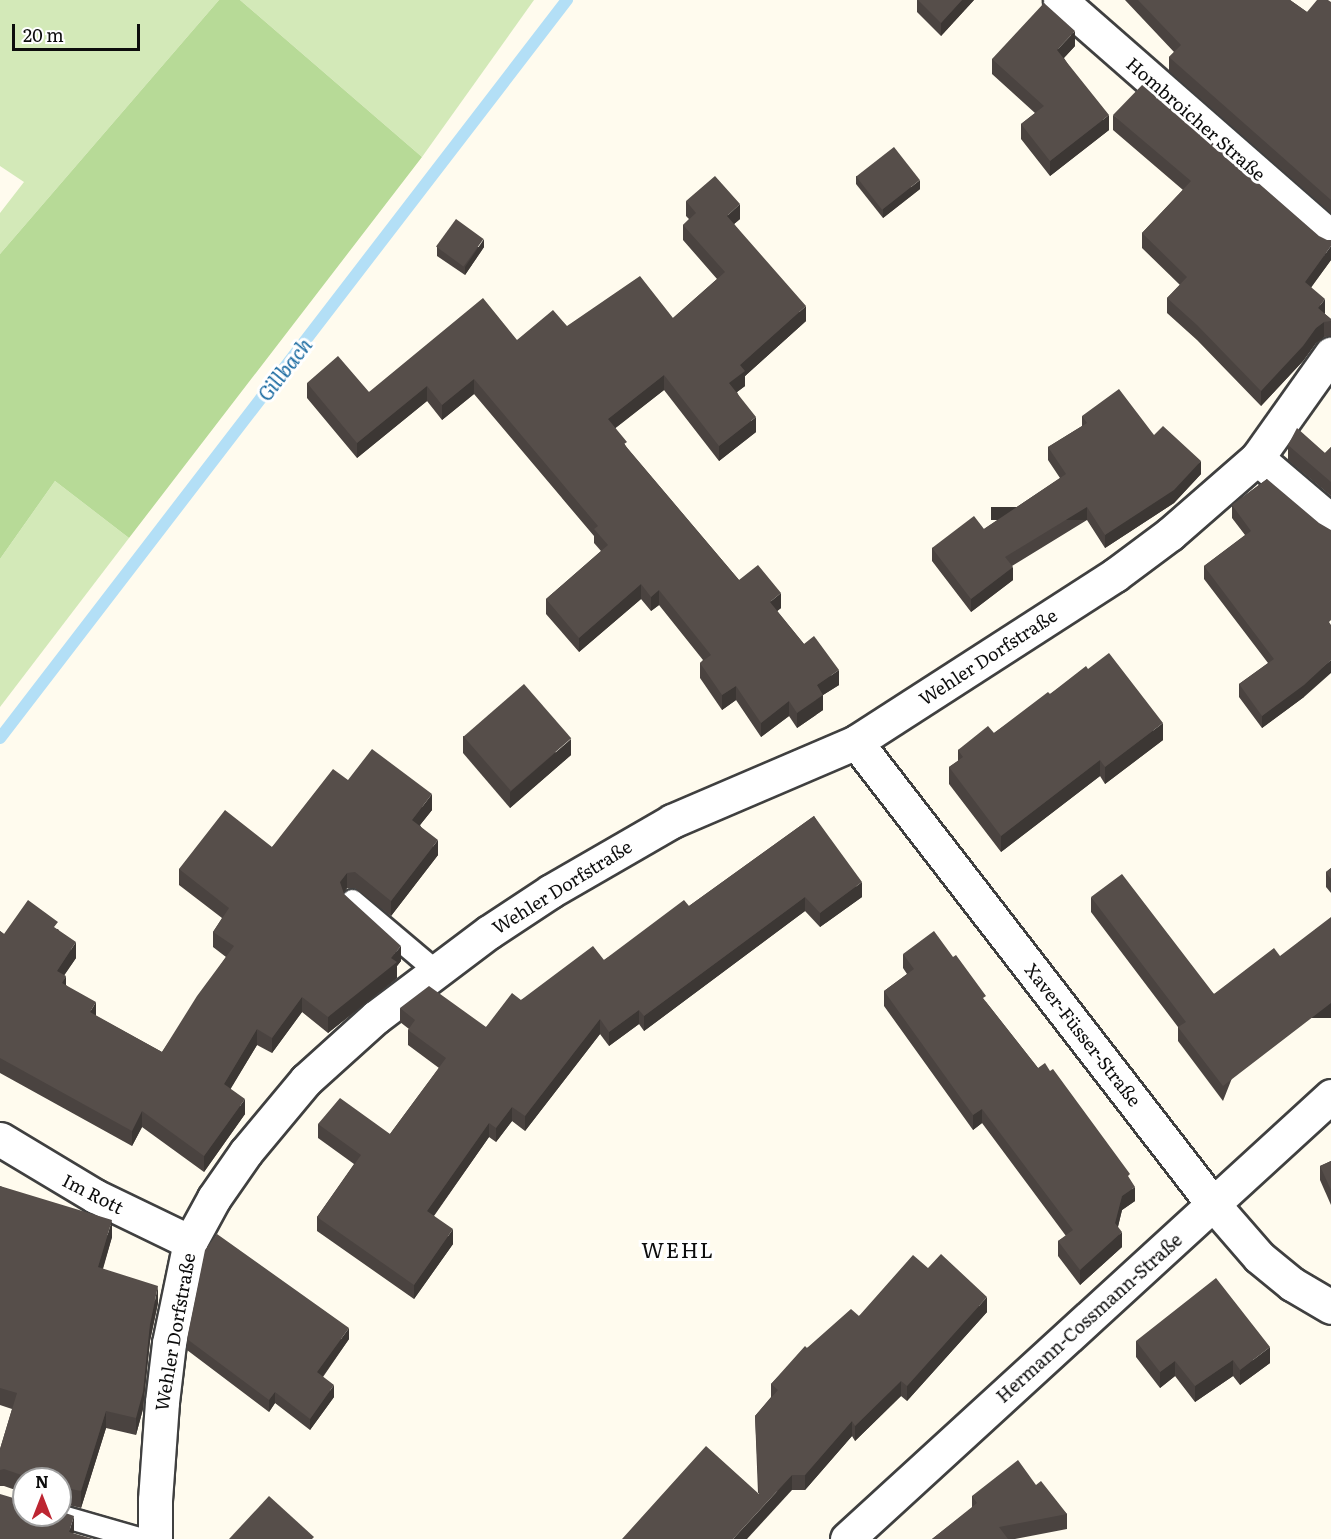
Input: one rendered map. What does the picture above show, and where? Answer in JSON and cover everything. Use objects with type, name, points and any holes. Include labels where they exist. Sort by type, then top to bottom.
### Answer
[{"type":"street","name":"Hombroicher Straße","points":[[1060,0],[1331,237]]},
{"type":"street","name":"Wehler Dorfstraße","points":[[155,1539],[155,1500],[162,1402],[169,1343],[190,1242],[214,1198],[246,1152],[306,1080],[376,1017],[489,932],[542,897],[662,826],[856,742],[1115,575],[1208,503],[1257,458],[1331,354]]},
{"type":"street","points":[[1257,458],[1331,521]]},
{"type":"street","name":"Xaver-Füsser-Straße","points":[[856,742],[1213,1204],[1259,1257],[1292,1284],[1331,1306]]},
{"type":"street","name":"Hermann-Cossmann-Straße","points":[[847,1539],[1331,1096]]},
{"type":"street","name":"Im Rott","points":[[0,1139],[94,1196],[190,1242]]},
{"type":"lane","points":[[352,900],[436,971]]},
{"type":"lane","points":[[72,1519],[142,1539]]},
{"type":"green space","points":[[0,0],[219,0],[0,254],[0,213],[24,182],[0,166]]},
{"type":"green space","points":[[219,0],[240,0],[422,157],[129,538],[55,481],[0,559],[0,254]]},
{"type":"green space","points":[[240,0],[534,0],[422,157]]},
{"type":"green space","points":[[55,481],[129,538],[0,707],[0,559]]},
{"type":"building","points":[[918,0],[962,0],[941,23]]},
{"type":"building","points":[[1138,0],[1290,0],[1307,12],[1317,0],[1331,2],[1331,200],[1169,57],[1181,45]]},
{"type":"building","points":[[1044,3],[1075,31],[1057,50],[1109,115],[1050,161],[1021,124],[1044,106],[992,59]]},
{"type":"building","points":[[1144,83],[1319,236],[1331,240],[1331,246],[1305,282],[1325,299],[1318,308],[1331,321],[1324,322],[1316,328],[1303,346],[1261,391],[1197,325],[1167,298],[1187,277],[1142,233],[1191,181],[1113,115]]},
{"type":"building","points":[[894,147],[920,180],[882,210],[856,177]]},
{"type":"building","points":[[715,176],[740,204],[727,216],[806,306],[740,365],[745,371],[729,383],[756,417],[719,446],[664,375],[608,419],[627,442],[624,444],[739,580],[758,565],[781,593],[770,602],[804,644],[814,636],[839,670],[817,685],[823,695],[797,713],[789,701],[761,723],[736,686],[722,695],[700,663],[711,655],[659,590],[651,597],[641,584],[579,638],[546,599],[608,545],[594,529],[598,526],[474,379],[442,405],[427,386],[357,443],[307,383],[338,356],[369,392],[483,298],[517,340],[553,310],[567,326],[640,276],[673,318],[725,272],[683,225],[696,213],[686,201]]},
{"type":"building","points":[[456,219],[484,239],[464,266],[436,247]]},
{"type":"building","points":[[1119,389],[1154,435],[1163,426],[1201,461],[1174,490],[1105,535],[1087,507],[1005,557],[1013,567],[971,599],[932,548],[974,516],[984,529],[1066,474],[1048,447],[1087,423],[1082,416]]},
{"type":"building","points":[[1297,428],[1325,453],[1331,447],[1331,482],[1288,445]]},
{"type":"building","points":[[1267,479],[1319,523],[1331,530],[1331,620],[1329,622],[1331,625],[1331,660],[1304,685],[1262,716],[1239,684],[1274,659],[1204,566],[1251,531],[1232,505]]},
{"type":"building","points":[[1109,653],[1163,723],[1105,767],[1100,760],[1001,836],[949,767],[963,757],[958,750],[988,726],[994,733],[1048,692],[1050,694],[1086,666],[1088,669]]},
{"type":"building","points":[[524,684],[571,738],[511,791],[464,736]]},
{"type":"building","points":[[372,749],[432,794],[412,820],[438,840],[391,901],[355,872],[347,873],[340,882],[344,894],[401,946],[391,958],[397,962],[328,1017],[302,997],[272,1038],[257,1029],[224,1084],[245,1099],[204,1156],[142,1111],[132,1131],[0,1058],[0,931],[4,934],[28,900],[58,922],[54,927],[76,942],[57,971],[66,976],[62,983],[96,1002],[90,1012],[162,1052],[197,996],[234,946],[213,932],[229,908],[179,869],[225,810],[272,847],[333,769],[348,780]]},
{"type":"building","points":[[814,816],[862,882],[820,913],[805,897],[644,1016],[639,1010],[609,1032],[600,1019],[525,1116],[512,1107],[496,1128],[489,1123],[427,1211],[453,1229],[414,1285],[317,1217],[361,1155],[318,1124],[340,1098],[390,1134],[446,1058],[408,1030],[415,1020],[400,1008],[429,986],[486,1027],[512,993],[521,1000],[593,946],[604,960],[684,900],[689,906]]},
{"type":"building","points":[[1331,868],[1331,879],[1326,872]]},
{"type":"building","points":[[1122,874],[1214,994],[1274,948],[1280,956],[1331,917],[1331,1003],[1223,1086],[1178,1027],[1186,1022],[1091,897]]},
{"type":"building","points":[[934,931],[953,957],[956,955],[986,996],[983,998],[1038,1068],[1045,1063],[1050,1071],[1053,1069],[1130,1174],[1128,1176],[1135,1187],[1122,1196],[1115,1223],[1122,1232],[1080,1270],[1058,1241],[1073,1230],[982,1109],[973,1115],[884,991],[914,969],[903,954]]},
{"type":"building","points":[[1331,1161],[1331,1190],[1320,1166]]},
{"type":"building","points":[[0,1186],[112,1220],[98,1267],[158,1286],[150,1324],[143,1392],[136,1418],[106,1411],[81,1491],[72,1489],[72,1467],[12,1467],[12,1472],[0,1470],[0,1449],[17,1393],[0,1388]]},
{"type":"building","points":[[217,1234],[349,1328],[317,1372],[334,1385],[310,1419],[275,1392],[269,1400],[187,1339],[205,1250]]},
{"type":"building","points":[[941,1254],[987,1297],[907,1386],[901,1381],[855,1426],[852,1421],[805,1475],[792,1475],[733,1539],[622,1539],[706,1446],[759,1494],[755,1416],[778,1390],[771,1384],[805,1346],[807,1348],[851,1309],[859,1316],[913,1255],[928,1268]]},
{"type":"building","points":[[1216,1278],[1270,1347],[1240,1370],[1233,1360],[1195,1386],[1175,1361],[1160,1372],[1136,1341]]},
{"type":"building","points":[[1018,1460],[1036,1485],[1041,1481],[1067,1514],[999,1527],[1008,1539],[932,1539],[977,1503],[972,1496]]},
{"type":"building","points":[[0,1494],[12,1498],[12,1527],[71,1527],[69,1532],[93,1539],[0,1539]]},
{"type":"building","points":[[269,1496],[314,1537],[312,1539],[229,1539]]},
{"type":"waterway","name":"Gillbach","points":[[0,738],[567,0]]},
{"type":"district","name":"WEHL","points":[[678,1249]]}]
